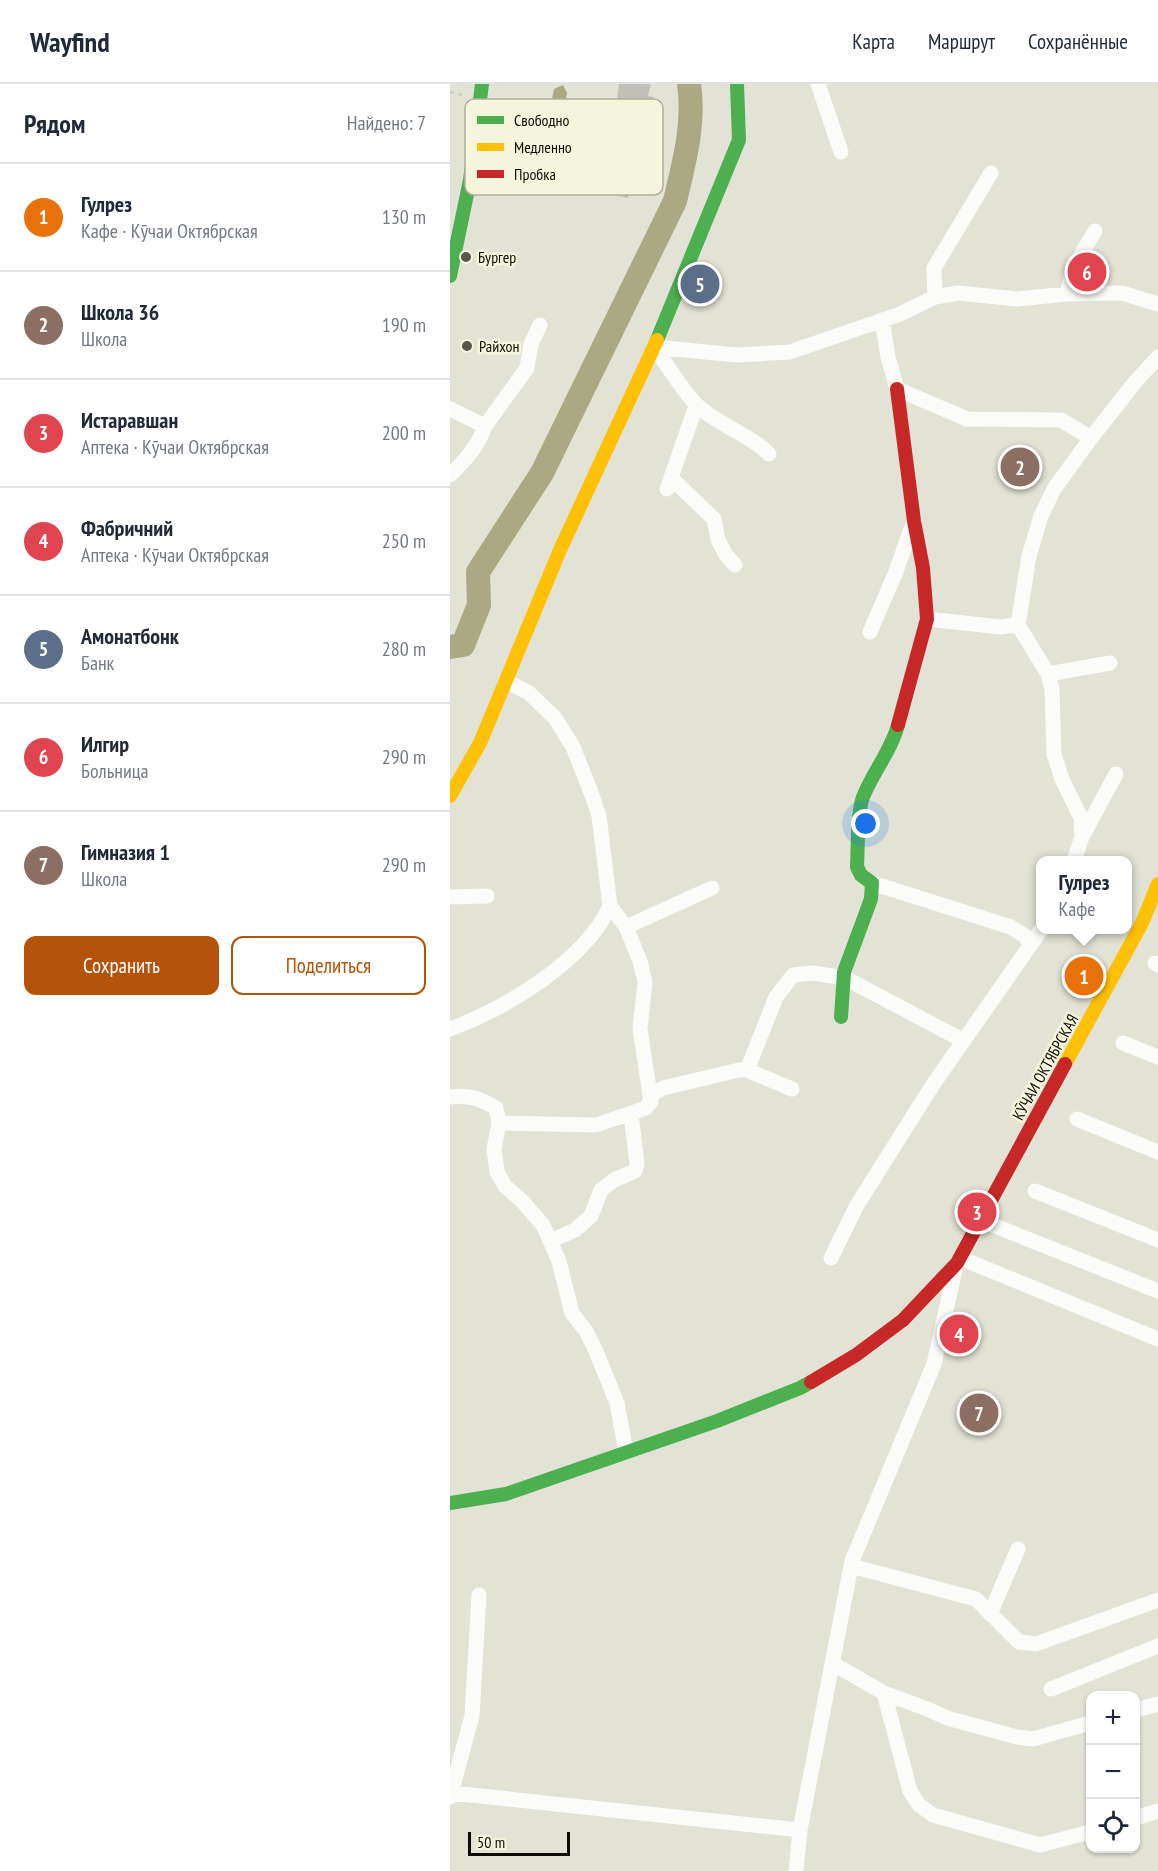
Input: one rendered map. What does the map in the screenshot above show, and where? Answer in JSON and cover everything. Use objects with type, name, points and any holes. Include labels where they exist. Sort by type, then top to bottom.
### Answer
[{"type":"street","points":[[479,99],[482,84]]},
{"type":"street","points":[[450,796],[480,743],[560,550],[654,347],[739,140],[737,84]]},
{"type":"street","points":[[818,84],[841,152]]},
{"type":"street","points":[[935,297],[934,268],[991,172]]},
{"type":"street","points":[[450,276],[467,195]]},
{"type":"street","points":[[1067,294],[1073,268],[1095,231]]},
{"type":"street","points":[[654,347],[737,355],[790,352],[900,314],[935,297],[958,293],[1017,299],[1067,294],[1122,293],[1158,304]]},
{"type":"street","points":[[882,320],[888,357],[897,389],[914,521],[923,568],[927,619],[894,740],[876,769],[862,800],[857,867],[861,875],[872,883],[1011,927],[1025,936],[1031,945]]},
{"type":"street","points":[[450,475],[481,439],[486,426],[527,368],[531,344],[540,325]]},
{"type":"street","points":[[654,347],[696,405],[708,415],[759,445],[769,454]]},
{"type":"street","points":[[1082,837],[1081,818],[1062,778],[1054,754],[1052,689],[1048,674],[1018,625],[1029,556],[1041,516],[1054,489],[1091,438],[1158,357]]},
{"type":"street","points":[[897,389],[967,419],[1061,420],[1091,438]]},
{"type":"street","points":[[696,405],[669,484],[714,519],[718,540],[726,555],[735,564]]},
{"type":"street","points":[[450,409],[486,426]]},
{"type":"street","points":[[870,632],[895,574],[914,521]]},
{"type":"street","points":[[927,619],[1000,627],[1018,625]]},
{"type":"street","points":[[1048,674],[1110,663]]},
{"type":"street","points":[[506,681],[529,693],[555,718],[573,747],[599,816],[610,906],[626,927],[640,961],[645,982],[640,1029],[651,1102]]},
{"type":"street","points":[[1076,856],[1082,837],[1116,774]]},
{"type":"street","points":[[841,1017],[844,972],[870,899],[872,883]]},
{"type":"street","name":"КӮЧАИ ОКТЯБРСКАЯ","points":[[450,1503],[506,1494],[717,1421],[800,1388],[856,1355],[903,1320],[958,1260],[1142,923],[1158,884]]},
{"type":"street","points":[[626,927],[712,888]]},
{"type":"street","points":[[450,897],[487,896]]},
{"type":"street","points":[[450,1029],[474,1021],[513,999],[548,975],[577,952],[596,931],[610,906]]},
{"type":"street","points":[[831,1258],[857,1205],[934,1083],[1038,934]]},
{"type":"street","points":[[747,1070],[776,998],[793,975],[813,973],[845,978],[963,1041]]},
{"type":"street","points":[[1123,1043],[1158,1057]]},
{"type":"street","points":[[499,1123],[596,1125],[646,1108],[654,1093],[663,1088],[739,1070],[747,1070],[792,1089]]},
{"type":"street","points":[[450,1097],[461,1095],[481,1099],[496,1108],[499,1123],[494,1149],[496,1172],[505,1186],[543,1225],[559,1261],[572,1313],[586,1331],[617,1403],[626,1452]]},
{"type":"street","points":[[550,1241],[575,1230],[591,1216],[602,1190],[615,1180],[635,1171],[637,1164],[632,1113]]},
{"type":"street","points":[[1077,1119],[1158,1152]]},
{"type":"street","points":[[1035,1191],[1158,1240]]},
{"type":"street","points":[[980,1220],[1158,1291]]},
{"type":"street","points":[[796,1871],[800,1830],[851,1566],[934,1364],[958,1260],[1158,1339]]},
{"type":"street","points":[[990,1614],[1018,1549]]},
{"type":"street","points":[[851,1566],[976,1599],[1019,1642],[1036,1644],[1158,1600]]},
{"type":"street","points":[[479,1595],[472,1716],[451,1795],[800,1830]]},
{"type":"street","points":[[1051,1689],[1158,1646]]},
{"type":"street","points":[[832,1663],[884,1694],[947,1718],[1017,1737],[1033,1739],[1086,1724]]},
{"type":"street","points":[[884,1694],[910,1791],[919,1805],[933,1815],[1040,1845],[1086,1833]]},
{"type":"street","points":[[1140,1709],[1158,1704]]},
{"type":"street","points":[[1140,1817],[1158,1811]]},
{"type":"shaded area","points":[[563,85],[567,93],[566,99],[552,99],[554,89]]},
{"type":"building","points":[[619,84],[651,84],[648,96],[654,97],[654,99],[617,99]]},
{"type":"waterway","points":[[450,647],[463,645],[479,605],[478,572],[542,473],[675,201],[690,128],[689,84]]},
{"type":"traffic: fast","points":[[480,99],[482,84]]},
{"type":"traffic: fast","points":[[657,340],[739,140],[737,84]]},
{"type":"traffic: fast","points":[[450,276],[467,195]]},
{"type":"traffic: fast","points":[[841,1017],[844,972],[871,899],[872,883],[861,875],[857,867],[861,804],[898,725]]},
{"type":"traffic: fast","points":[[450,1503],[506,1494],[717,1421],[811,1382]]},
{"type":"traffic: slow","points":[[450,796],[480,743],[560,550],[657,340]]},
{"type":"traffic: slow","points":[[1065,1064],[1142,923],[1158,884]]},
{"type":"traffic: jam","points":[[897,389],[914,521],[923,568],[927,619],[898,725]]},
{"type":"traffic: jam","points":[[811,1382],[856,1355],[903,1320],[957,1263],[1065,1064]]},
{"type":"place","name":"Бургер","points":[[466,257]]},
{"type":"place","name":"Илгир","points":[[1087,272]]},
{"type":"place","name":"Амонатбонк","points":[[700,284]]},
{"type":"place","name":"Райхон","points":[[467,346]]},
{"type":"place","name":"Школа 36","points":[[1020,467]]},
{"type":"place","name":"Гулрез","points":[[1084,976]]},
{"type":"place","name":"Истаравшан","points":[[977,1212]]},
{"type":"place","name":"Фабричний","points":[[959,1334]]},
{"type":"place","name":"Гимназия 1","points":[[979,1413]]}]
